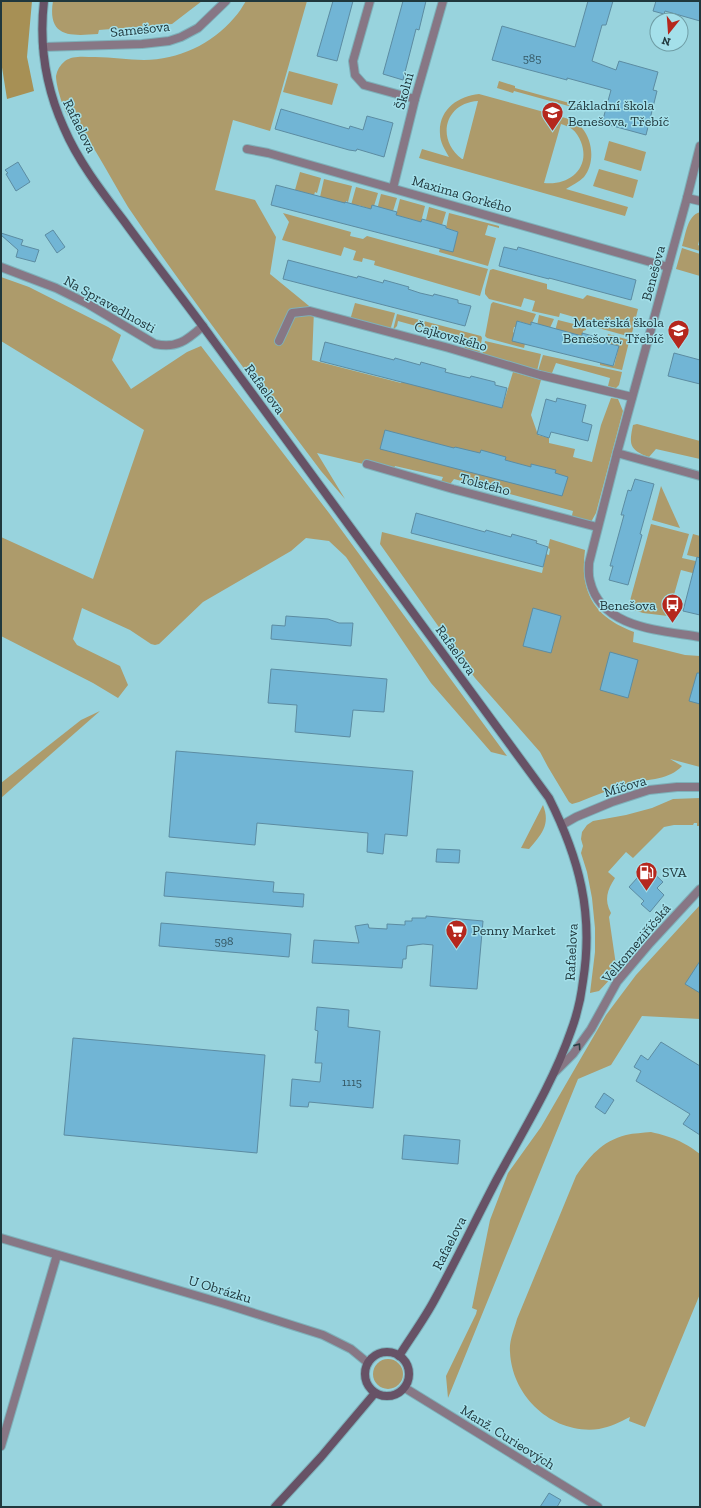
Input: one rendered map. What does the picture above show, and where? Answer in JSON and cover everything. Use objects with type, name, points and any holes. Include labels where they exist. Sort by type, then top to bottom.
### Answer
[{"type":"main road","name":"Rafaelova","points":[[44,1],[42,24],[43,47],[47,75],[52,96],[64,129],[82,162],[549,798],[573,852],[582,885],[588,930],[587,950],[578,1010],[571,1032],[552,1075],[435,1300],[399,1356]]},
{"type":"main road","points":[[386,1352],[399,1356],[405,1360],[409,1367],[409,1382],[400,1393],[388,1397],[375,1393],[370,1388],[365,1376],[368,1363],[379,1354],[386,1352]]},
{"type":"main road","points":[[275,1507],[375,1393]]},
{"type":"street","name":"Samešova","points":[[43,47],[142,44],[181,37],[198,28],[226,1]]},
{"type":"street","points":[[370,1],[353,61],[355,75],[364,85],[415,99]]},
{"type":"street","name":"Školní","points":[[393,188],[415,99],[443,1]]},
{"type":"street","name":"Benešova","points":[[700,146],[597,527],[589,563],[590,581],[595,594],[606,608],[624,621],[644,627],[700,637]]},
{"type":"street","name":"Maxima Gorkého","points":[[247,149],[268,153],[393,188],[668,267]]},
{"type":"street","points":[[687,198],[700,201]]},
{"type":"street","name":"Na Spravedlnosti","points":[[1,267],[50,286],[82,301],[155,344],[167,346],[176,345],[187,340],[203,326]]},
{"type":"street","name":"Čajkovského","points":[[279,341],[292,313],[310,311],[449,348],[540,375],[632,397]]},
{"type":"street","points":[[617,453],[700,476]]},
{"type":"street","name":"Tolstého","points":[[367,464],[460,491],[597,527]]},
{"type":"street","name":"Míčova","points":[[562,825],[583,814],[649,790],[677,787],[700,787]]},
{"type":"street","name":"Velkomeziříčská","points":[[552,1075],[573,1054],[617,982],[650,943],[700,889]]},
{"type":"street","name":"U Obrázku","points":[[1,1238],[225,1304],[323,1335],[351,1349],[368,1363]]},
{"type":"street","points":[[1,1446],[57,1255]]},
{"type":"street","name":"Manž. Curieových","points":[[405,1388],[598,1507]]},
{"type":"shaded area","points":[[1,1],[32,1],[27,57],[34,91],[7,99],[1,61]]},
{"type":"shaded area","points":[[53,1],[202,1],[172,24],[99,30],[98,34],[79,35],[63,32],[57,28],[52,13]]},
{"type":"shaded area","points":[[246,1],[307,1],[270,131],[233,120],[215,190],[255,200],[276,237],[270,274],[314,310],[312,360],[401,383],[402,381],[502,408],[513,372],[541,380],[531,415],[538,435],[549,438],[549,443],[575,449],[573,457],[592,462],[601,425],[611,398],[618,399],[623,411],[596,513],[591,522],[582,527],[570,524],[573,511],[454,479],[445,491],[438,489],[443,477],[395,466],[393,471],[317,453],[345,499],[321,471],[175,274],[128,207],[96,152],[71,121],[60,97],[56,80],[56,74],[65,61],[75,57],[144,60],[182,54],[205,43],[215,36],[236,16]]},
{"type":"shaded area","points":[[289,71],[338,84],[332,105],[283,92]]},
{"type":"shaded area","points":[[499,81],[515,86],[515,88],[584,107],[583,110],[514,91],[513,93],[497,88]]},
{"type":"shaded area","points":[[479,94],[569,119],[579,125],[586,133],[590,146],[590,165],[584,177],[566,189],[628,207],[625,216],[419,158],[422,149],[449,157],[440,137],[440,125],[442,118],[446,111],[457,101],[471,95]],"holes":[[[478,101],[463,159],[462,159],[454,151],[449,142],[447,133],[448,124],[451,115],[458,108],[466,103]],[[561,124],[572,129],[578,136],[583,151],[583,160],[576,173],[569,178],[562,182],[544,183]]]},
{"type":"shaded area","points":[[609,141],[646,152],[641,171],[604,160]]},
{"type":"shaded area","points":[[599,169],[638,180],[633,198],[593,186]]},
{"type":"shaded area","points":[[300,172],[321,178],[317,193],[315,192],[314,195],[295,190]]},
{"type":"shaded area","points":[[324,179],[352,186],[348,202],[346,201],[345,204],[320,197]]},
{"type":"shaded area","points":[[356,187],[378,193],[374,206],[372,206],[371,209],[358,205],[357,207],[351,205]]},
{"type":"shaded area","points":[[381,194],[397,198],[393,211],[377,210]]},
{"type":"shaded area","points":[[400,199],[425,206],[421,222],[396,215]]},
{"type":"shaded area","points":[[429,207],[446,212],[440,227],[426,220]]},
{"type":"shaded area","points":[[700,212],[700,237],[698,245],[700,246],[700,251],[682,246],[692,217]]},
{"type":"shaded area","points":[[283,213],[351,232],[350,236],[363,239],[367,236],[488,269],[480,296],[374,265],[375,261],[363,258],[362,262],[353,260],[356,251],[344,247],[341,256],[282,240],[289,222]]},
{"type":"shaded area","points":[[449,213],[499,226],[499,228],[488,225],[485,235],[496,238],[488,266],[439,252],[440,248],[453,251],[458,232],[446,228]]},
{"type":"shaded area","points":[[682,248],[700,254],[700,276],[676,269]]},
{"type":"shaded area","points":[[493,269],[547,284],[547,289],[583,299],[587,295],[638,309],[631,337],[573,321],[574,317],[560,313],[559,317],[532,311],[535,301],[524,298],[521,307],[489,299],[485,294],[485,290],[490,270]]},
{"type":"shaded area","points":[[1,277],[29,287],[121,335],[112,360],[131,389],[187,352],[201,346],[329,513],[507,756],[491,752],[431,683],[346,557],[329,541],[306,538],[291,551],[203,602],[159,644],[151,644],[130,630],[82,608],[73,639],[77,645],[120,666],[128,685],[118,698],[93,683],[1,636],[1,537],[93,579],[144,430],[1,341]]},
{"type":"shaded area","points":[[493,302],[536,314],[531,325],[518,321],[516,327],[514,327],[513,332],[525,344],[524,348],[487,338],[485,336],[491,304]]},
{"type":"shaded area","points":[[355,303],[395,313],[390,331],[350,320]]},
{"type":"shaded area","points":[[397,314],[481,336],[482,338],[479,355],[467,352],[460,338],[398,321],[397,326],[393,330]]},
{"type":"shaded area","points":[[539,315],[554,319],[549,330],[537,326]]},
{"type":"shaded area","points":[[558,320],[586,327],[586,330],[583,331],[582,336],[555,331]]},
{"type":"shaded area","points":[[608,334],[629,340],[622,370],[600,365],[600,362],[614,366],[619,346],[606,343]]},
{"type":"shaded area","points":[[485,341],[541,354],[537,371],[482,356]]},
{"type":"shaded area","points":[[543,355],[622,372],[619,385],[616,388],[608,386],[610,378],[556,363],[552,373],[548,374],[538,371]]},
{"type":"shaded area","points":[[637,424],[700,441],[700,459],[656,449],[649,457],[638,452],[634,449],[631,442],[633,425]]},
{"type":"shaded area","points":[[661,486],[680,528],[652,520]]},
{"type":"shaded area","points":[[651,524],[689,534],[682,558],[700,562],[700,575],[681,570],[668,616],[643,613],[628,608]]},
{"type":"shaded area","points":[[382,532],[542,573],[546,554],[549,555],[550,549],[548,548],[550,539],[585,550],[584,577],[591,600],[602,614],[617,624],[634,632],[633,642],[685,655],[700,656],[700,767],[670,759],[682,766],[671,774],[625,785],[572,804],[569,802],[540,752],[475,678],[380,544]]},
{"type":"shaded area","points":[[693,534],[700,536],[700,558],[687,555]]},
{"type":"shaded area","points":[[100,711],[1,798],[1,783],[81,720]]},
{"type":"shaded area","points":[[700,798],[700,826],[697,826],[697,823],[694,823],[693,825],[674,825],[664,827],[633,858],[626,852],[608,872],[615,878],[608,891],[607,899],[611,913],[609,917],[617,972],[599,991],[590,993],[595,952],[595,928],[592,898],[587,872],[581,853],[583,846],[581,839],[582,832],[587,825],[593,821],[626,815],[652,808],[673,799]]},
{"type":"shaded area","points":[[543,805],[546,818],[544,829],[529,849],[521,848]]},
{"type":"shaded area","points":[[700,905],[700,961],[686,984],[700,990],[700,1019],[642,1016],[611,1065],[578,1079],[448,1398],[446,1376],[476,1314],[477,1310],[472,1308],[490,1220],[508,1173],[541,1127],[606,1015],[636,975]]},
{"type":"shaded area","points":[[651,1132],[677,1140],[700,1154],[700,1294],[645,1427],[629,1421],[630,1417],[611,1426],[599,1429],[582,1429],[566,1426],[551,1419],[538,1410],[527,1398],[518,1384],[510,1352],[512,1336],[517,1319],[576,1176],[591,1156],[610,1141],[635,1133]]},
{"type":"shaded area","points":[[388,1359],[399,1363],[403,1374],[399,1385],[388,1389],[377,1385],[373,1374],[377,1363]]},
{"type":"building","points":[[333,1],[353,1],[337,61],[317,56]]},
{"type":"building","points":[[403,1],[426,1],[419,30],[416,29],[403,80],[383,74]]},
{"type":"building","points":[[588,1],[613,1],[606,25],[602,25],[592,61],[616,70],[619,61],[658,72],[653,90],[657,91],[646,135],[602,123],[611,90],[492,60],[502,26],[575,47]]},
{"type":"building","points":[[656,1],[700,1],[700,21],[689,18],[689,12],[653,11]]},
{"type":"building","points":[[281,109],[349,129],[350,126],[363,130],[367,116],[393,123],[384,157],[357,149],[356,151],[349,150],[275,129]]},
{"type":"building","points":[[18,162],[30,182],[16,191],[6,174],[8,173],[5,170]]},
{"type":"building","points":[[276,185],[371,209],[372,205],[397,212],[396,215],[421,222],[422,219],[446,226],[446,228],[458,232],[453,252],[271,205]]},
{"type":"building","points":[[53,230],[65,247],[57,253],[45,235]]},
{"type":"building","points":[[1,233],[23,240],[21,245],[39,250],[35,262],[16,257],[18,250],[1,235]]},
{"type":"building","points":[[504,247],[517,250],[518,247],[636,280],[631,300],[499,266]]},
{"type":"building","points":[[288,260],[357,278],[358,276],[383,283],[384,280],[409,287],[408,289],[420,293],[433,296],[434,294],[458,300],[458,303],[471,306],[465,326],[283,279]]},
{"type":"building","points":[[517,321],[531,325],[531,322],[582,336],[582,333],[607,340],[606,343],[619,346],[613,366],[512,341]]},
{"type":"building","points":[[325,342],[394,360],[395,358],[420,365],[421,362],[446,369],[445,372],[495,382],[495,385],[507,388],[502,408],[320,361]]},
{"type":"building","points":[[674,353],[700,360],[700,384],[668,376]]},
{"type":"building","points":[[557,398],[586,405],[582,422],[592,425],[588,441],[551,432],[549,438],[537,434],[546,399],[556,402]]},
{"type":"building","points":[[385,430],[454,448],[480,453],[481,450],[506,457],[505,460],[531,467],[531,464],[556,470],[555,473],[568,477],[562,496],[380,449]]},
{"type":"building","points":[[635,479],[654,484],[628,585],[609,580],[613,566],[610,566],[624,515],[621,515],[628,490],[631,491]]},
{"type":"building","points":[[416,513],[485,532],[486,530],[511,537],[512,534],[537,541],[536,543],[548,547],[543,567],[411,533]]},
{"type":"building","points":[[697,557],[700,558],[700,615],[683,611]]},
{"type":"building","points":[[533,608],[561,616],[551,653],[523,646]]},
{"type":"building","points":[[286,616],[328,619],[339,623],[353,623],[351,646],[271,639],[272,625],[285,626]]},
{"type":"building","points":[[610,652],[638,660],[628,698],[600,690]]},
{"type":"building","points":[[271,669],[387,679],[384,712],[353,710],[350,737],[295,732],[297,705],[268,703]]},
{"type":"building","points":[[697,673],[700,673],[700,704],[689,701]]},
{"type":"building","points":[[176,751],[413,771],[407,836],[385,834],[383,854],[367,852],[368,833],[257,823],[255,845],[169,837]]},
{"type":"building","points":[[437,849],[460,850],[459,863],[436,862]]},
{"type":"building","name":"SVA","points":[[647,867],[663,882],[657,888],[664,895],[650,912],[641,904],[644,901],[629,887]]},
{"type":"building","points":[[166,872],[274,882],[273,892],[304,894],[303,907],[164,896]]},
{"type":"building","points":[[426,916],[483,921],[477,989],[430,986],[433,945],[423,944],[407,946],[406,959],[403,959],[402,968],[312,963],[314,940],[359,943],[355,926],[368,924],[369,928],[387,929],[387,924],[405,925],[405,921],[412,921],[412,918],[426,918]]},
{"type":"building","points":[[161,923],[291,934],[289,957],[159,946]]},
{"type":"building","points":[[700,961],[700,993],[685,984]]},
{"type":"building","points":[[317,1007],[349,1010],[348,1027],[380,1031],[373,1108],[309,1102],[308,1107],[290,1106],[292,1079],[320,1082],[322,1063],[315,1063],[318,1031],[315,1030]]},
{"type":"building","points":[[73,1038],[265,1055],[257,1153],[64,1135]]},
{"type":"building","points":[[661,1042],[700,1066],[700,1135],[683,1124],[690,1114],[636,1081],[641,1071],[634,1067],[641,1055],[648,1060]]},
{"type":"building","points":[[604,1093],[614,1100],[605,1114],[595,1107]]},
{"type":"building","points":[[404,1135],[460,1140],[458,1164],[402,1159]]},
{"type":"building","points":[[549,1493],[561,1500],[557,1507],[540,1507]]},
{"type":"place","name":"Základní škola Benešova, Třebíč","points":[[553,132]]},
{"type":"place","name":"Mateřská škola Benešova, Třebíč","points":[[679,350]]},
{"type":"place","name":"Benešova","points":[[672,624]]},
{"type":"place","name":"SVA","points":[[647,892]]},
{"type":"place","name":"Penny Market","points":[[457,950]]}]
